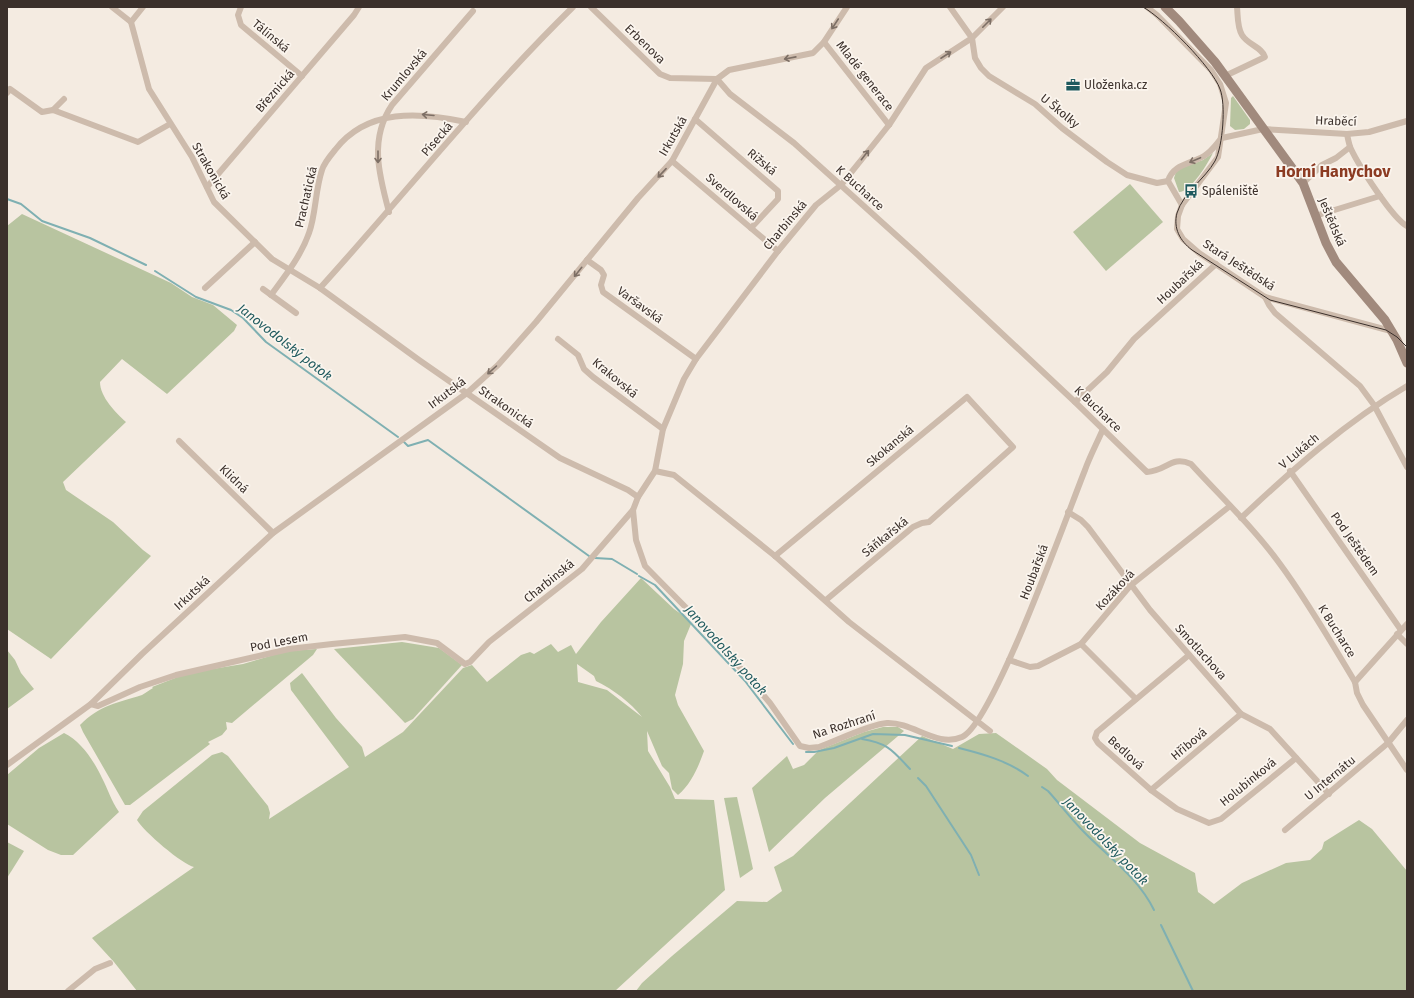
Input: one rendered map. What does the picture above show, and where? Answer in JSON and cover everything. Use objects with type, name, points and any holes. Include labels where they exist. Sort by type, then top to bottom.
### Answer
[{"type":"street","points":[[112,7],[130,22],[143,7]]},
{"type":"street","name":"Tálínská","points":[[241,7],[238,15],[241,25],[302,76]]},
{"type":"street","name":"Březnická","points":[[207,187],[354,15],[359,7]]},
{"type":"street","name":"Písecká","points":[[320,288],[389,212],[527,52],[574,7]]},
{"type":"street","name":"Erbenova","points":[[591,7],[660,74],[670,78],[717,79]]},
{"type":"street","points":[[717,79],[729,70],[813,53],[824,42],[847,7]]},
{"type":"street","name":"U Školky","points":[[950,7],[972,38],[976,58],[981,68],[989,76],[1035,104],[1062,128],[1127,175],[1157,183],[1168,181]]},
{"type":"street","name":"Charbinská","points":[[638,497],[655,471],[663,429],[684,379],[696,359],[778,251],[816,205],[841,185],[889,125],[926,68],[972,38],[1003,7]]},
{"type":"street","points":[[1147,7],[1211,70],[1220,84],[1226,103],[1222,138],[1214,148],[1204,156],[1180,166],[1170,174],[1168,181],[1182,205]]},
{"type":"street","name":"Ještědská","points":[[1165,7],[1193,36],[1225,76],[1303,183],[1326,243],[1336,262],[1391,331],[1407,363]]},
{"type":"street","points":[[1225,76],[1265,57],[1264,52],[1243,37],[1239,29],[1237,7]]},
{"type":"street","name":"Krumlovská","points":[[389,212],[381,184],[378,166],[378,147],[383,118],[392,105],[473,11]]},
{"type":"street","name":"Strakonická","points":[[130,22],[149,89],[192,157],[214,202],[272,259],[320,288],[560,458],[628,490],[638,497]]},
{"type":"street","name":"Mladé generace","points":[[824,42],[889,125]]},
{"type":"street","name":"Irkutská","points":[[7,765],[91,704],[273,533],[467,393],[498,365],[536,322],[638,198],[672,161],[717,79]]},
{"type":"street","name":"K Bucharce","points":[[717,79],[730,94],[794,143],[918,254],[1147,472],[1158,471],[1173,462],[1183,461],[1191,464],[1280,563],[1314,614],[1355,682],[1357,693],[1363,705],[1407,770]]},
{"type":"street","points":[[7,93],[10,89],[42,112],[53,110],[138,142],[170,124]]},
{"type":"street","points":[[53,110],[64,99]]},
{"type":"street","name":"Prachatická","points":[[290,270],[304,247],[310,231],[322,169],[341,142],[367,124],[383,118],[411,114],[430,115],[466,122]]},
{"type":"street","name":"Rižská","points":[[695,119],[778,191],[778,199],[751,228]]},
{"type":"street","name":"Hraběcí","points":[[1263,129],[1347,134],[1369,132],[1407,121]]},
{"type":"street","points":[[1222,138],[1263,129]]},
{"type":"street","points":[[1347,134],[1350,148],[1380,196],[1400,222],[1407,226]]},
{"type":"street","name":"Stará Ještědská","points":[[1222,138],[1218,157],[1182,205],[1178,216],[1177,229],[1183,239],[1216,264],[1265,297],[1391,331]]},
{"type":"street","points":[[1303,183],[1322,165],[1336,158],[1350,148]]},
{"type":"street","name":"Sverdlovská","points":[[672,161],[778,251]]},
{"type":"street","points":[[1315,216],[1380,196]]},
{"type":"street","points":[[205,288],[255,242]]},
{"type":"street","name":"Varšavská","points":[[587,260],[601,270],[604,275],[601,285],[604,292],[696,359]]},
{"type":"street","name":"Houbařská","points":[[1075,402],[1107,372],[1134,339],[1216,264]]},
{"type":"street","points":[[271,295],[290,270]]},
{"type":"street","points":[[263,289],[296,313]]},
{"type":"street","points":[[1265,297],[1268,306],[1275,313],[1360,386],[1374,405],[1407,467]]},
{"type":"street","name":"Krakovská","points":[[558,339],[578,355],[584,369],[593,377],[663,429]]},
{"type":"street","points":[[1374,405],[1407,386]]},
{"type":"street","name":"Skokanská","points":[[775,556],[967,397],[1013,447]]},
{"type":"street","name":"V Lukách","points":[[1241,518],[1290,471],[1374,405]]},
{"type":"street","name":"Houbařská","points":[[978,721],[1009,660],[1103,429]]},
{"type":"street","name":"Klidná","points":[[179,441],[273,533]]},
{"type":"street","name":"Sáňkařská","points":[[826,600],[913,527],[929,522],[1013,447]]},
{"type":"street","points":[[655,471],[674,475],[775,556],[849,622],[990,731]]},
{"type":"street","name":"Pod Ještědem","points":[[1290,471],[1407,644]]},
{"type":"street","name":"Na Rozhraní","points":[[638,497],[633,510],[636,540],[645,566],[710,632],[770,703],[800,746],[819,748],[874,726],[887,723],[901,725],[939,739],[954,740],[971,732],[978,721]]},
{"type":"street","name":"Kozáková","points":[[1009,660],[1030,667],[1038,666],[1081,644],[1130,586],[1230,506]]},
{"type":"street","name":"Charbinská","points":[[470,662],[489,642],[582,569],[633,510]]},
{"type":"street","name":"Smotlachova","points":[[1068,512],[1081,520],[1088,527],[1130,586],[1241,714],[1270,729],[1329,794]]},
{"type":"street","points":[[1355,682],[1407,624]]},
{"type":"street","name":"Pod Lesem","points":[[91,704],[98,706],[140,687],[176,675],[290,649],[332,644],[406,637],[437,643],[461,662],[465,664],[470,662]]},
{"type":"street","points":[[1081,644],[1136,699]]},
{"type":"street","name":"Bedlová","points":[[1151,790],[1095,738],[1097,732],[1189,655]]},
{"type":"street","name":"Hřibová","points":[[1151,790],[1241,714]]},
{"type":"street","name":"U Internátu","points":[[1285,830],[1388,743],[1407,720]]},
{"type":"street","name":"Holubinková","points":[[1151,790],[1177,809],[1209,823],[1221,819],[1296,758]]},
{"type":"street","points":[[68,991],[95,969],[110,963]]},
{"type":"green space","points":[[1233,96],[1250,120],[1250,124],[1244,129],[1235,130],[1230,126],[1231,98]]},
{"type":"green space","points":[[1213,153],[1194,182],[1184,191],[1179,192],[1174,178],[1176,172],[1179,169],[1203,160]]},
{"type":"green space","points":[[1130,184],[1163,222],[1106,271],[1073,232]]},
{"type":"green space","points":[[22,214],[171,283],[192,297],[213,305],[237,325],[234,331],[167,394],[122,359],[100,382],[106,399],[113,409],[126,422],[63,482],[66,490],[113,522],[151,556],[51,659],[7,629],[7,226]]},
{"type":"green space","points":[[641,578],[674,609],[688,619],[691,624],[684,641],[683,664],[675,695],[678,705],[704,751],[694,775],[683,791],[678,795],[672,789],[669,773],[662,766],[647,731],[648,751],[670,787],[675,799],[714,800],[725,890],[615,991],[137,991],[114,962],[92,938],[194,867],[181,860],[164,847],[147,832],[137,820],[143,811],[212,755],[222,752],[228,756],[268,806],[270,813],[269,819],[349,767],[291,690],[290,683],[302,673],[336,718],[362,747],[365,757],[403,732],[463,668],[472,665],[487,682],[521,655],[530,652],[534,654],[551,644],[558,652],[571,645],[576,654],[601,622]],"holes":[[[577,664],[594,676],[596,681],[621,697],[642,717],[607,690],[578,682]]]},
{"type":"green space","points":[[402,642],[439,648],[462,665],[413,719],[405,723],[334,649]]},
{"type":"green space","points":[[317,649],[313,655],[232,723],[226,722],[227,729],[222,735],[208,742],[210,744],[130,805],[125,805],[80,725],[87,718],[102,709],[142,695],[153,688],[152,687],[188,673],[243,664],[287,651]]},
{"type":"green space","points":[[7,650],[15,660],[21,673],[34,689],[7,709]]},
{"type":"green space","points":[[883,727],[898,727],[904,731],[825,798],[769,852],[752,788],[787,756],[793,769],[804,765],[819,750],[864,732]]},
{"type":"green space","points":[[64,733],[76,741],[91,758],[119,812],[73,855],[61,855],[48,850],[7,824],[7,775],[39,748]]},
{"type":"green space","points":[[996,733],[1047,769],[1057,780],[1140,843],[1195,873],[1198,892],[1214,904],[1242,883],[1286,863],[1310,860],[1322,849],[1324,842],[1359,820],[1372,829],[1407,871],[1407,991],[636,991],[642,983],[672,956],[737,901],[767,902],[782,891],[774,867],[793,856],[922,736],[953,749],[979,734]]},
{"type":"green space","points":[[737,797],[753,869],[740,878],[724,798]]},
{"type":"green space","points":[[7,842],[24,851],[7,878]]},
{"type":"waterway","name":"Janovodolský potok","points":[[7,199],[21,204],[42,221],[90,238],[146,265]]},
{"type":"waterway","name":"Janovodolský potok","points":[[155,271],[196,297],[231,310],[243,318],[266,342],[398,437]]},
{"type":"waterway","name":"Janovodolský potok","points":[[403,441],[408,446],[428,440],[589,556]]},
{"type":"waterway","name":"Janovodolský potok","points":[[595,558],[612,559],[637,574]]},
{"type":"waterway","name":"Janovodolský potok","points":[[639,576],[655,585],[745,681],[793,744]]},
{"type":"waterway","name":"Janovodolský potok","points":[[806,752],[834,748],[873,734],[905,735],[952,746]]},
{"type":"waterway","points":[[862,739],[878,743],[889,749],[910,769]]},
{"type":"waterway","name":"Janovodolský potok","points":[[959,748],[1004,762],[1028,776]]},
{"type":"waterway","points":[[918,778],[926,786],[971,855],[979,875]]},
{"type":"waterway","name":"Janovodolský potok","points":[[1042,787],[1048,791],[1083,831],[1131,877],[1140,887],[1154,910]]},
{"type":"waterway","name":"Janovodolský potok","points":[[1161,925],[1193,991]]},
{"type":"tram line","points":[[1143,7],[1163,22],[1198,57],[1215,80],[1222,96],[1223,125],[1218,154],[1211,168],[1184,199],[1177,213],[1176,224],[1178,234],[1184,243],[1192,250],[1270,300],[1386,330],[1397,337],[1407,347]]},
{"type":"place","name":"Uloženka.cz","points":[[1073,85]]},
{"type":"place","name":"Spáleniště","points":[[1191,191]]},
{"type":"district","name":"Horní Hanychov","points":[[1333,171]]}]
